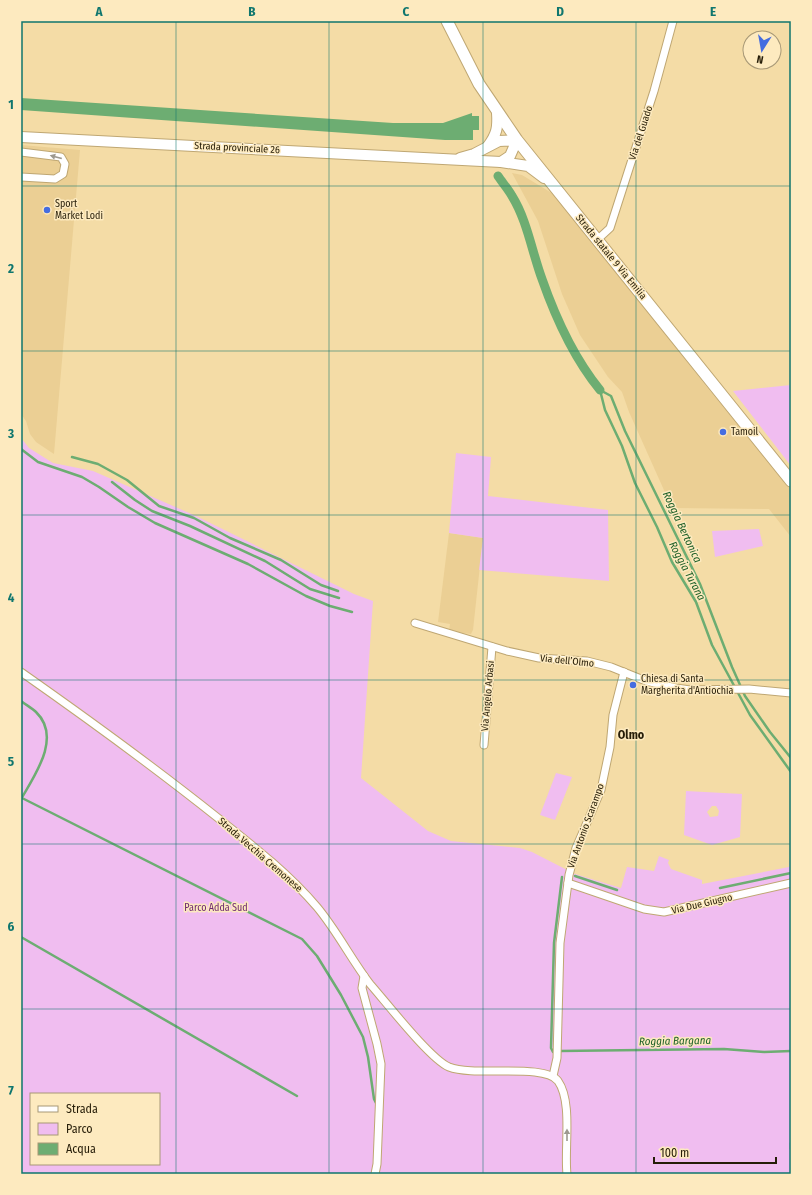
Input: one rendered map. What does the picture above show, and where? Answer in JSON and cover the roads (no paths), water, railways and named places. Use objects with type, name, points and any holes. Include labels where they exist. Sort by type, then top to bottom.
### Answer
[{"type":"main road","name":"Strada statale 9 Via Emilia","points":[[447,21],[479,84],[497,113],[556,189],[791,481]]},
{"type":"main road","points":[[486,148],[496,136],[498,128],[497,113]]},
{"type":"main road","name":"Strada provinciale 26","points":[[21,137],[501,162],[528,166],[556,189]]},
{"type":"main road","points":[[501,162],[510,156],[518,140]]},
{"type":"main road","name":"Strada provinciale 26","points":[[453,160],[474,154],[499,141],[518,140]]},
{"type":"street","name":"Via del Guado","points":[[597,240],[608,231],[612,221],[654,91],[673,21]]},
{"type":"street","points":[[21,152],[61,157],[65,164],[63,174],[55,179],[21,177]]},
{"type":"street","name":"Via dell’Olmo","points":[[415,623],[492,647],[539,658],[587,661],[624,672],[646,681],[676,688],[690,690],[746,689],[791,693]]},
{"type":"street","name":"Via Angelo Arbasi","points":[[484,746],[492,647]]},
{"type":"street","name":"Strada Vecchia Cremonese","points":[[21,672],[168,778],[262,854],[317,907],[346,947],[364,976],[436,1058],[448,1066],[472,1072],[539,1072],[553,1076]]},
{"type":"street","name":"Via Antonio Scarampo","points":[[553,1076],[557,1058],[560,943],[568,883],[576,848],[601,790],[610,747],[614,715],[624,672]]},
{"type":"street","name":"Via Due Giugno","points":[[568,883],[644,909],[664,912],[791,883]]},
{"type":"street","points":[[364,976],[362,988],[381,1064],[377,1164],[375,1174]]},
{"type":"street","points":[[553,1076],[558,1082],[564,1098],[566,1116],[567,1174]]},
{"type":"water","points":[[21,98],[393,123],[443,123],[472,113],[472,116],[479,116],[479,130],[473,130],[473,140],[445,140],[21,110]]},
{"type":"waterway","points":[[498,176],[512,196],[522,215],[538,269],[559,323],[573,351],[600,390]]},
{"type":"waterway","name":"Roggia Turana","points":[[600,390],[605,410],[622,446],[635,483],[657,527],[672,562],[696,602],[712,645],[750,715],[791,772]]},
{"type":"waterway","name":"Roggia Bertonica","points":[[600,390],[611,396],[625,431],[700,584],[732,667],[745,696],[770,732],[791,758]]},
{"type":"waterway","points":[[21,449],[38,462],[82,477],[155,523],[248,564],[306,596],[330,606],[352,612]]},
{"type":"waterway","points":[[72,457],[98,464],[127,480],[159,506],[194,518],[230,538],[281,560],[321,585],[338,591]]},
{"type":"waterway","points":[[112,482],[152,511],[190,526],[265,561],[310,589],[339,598]]},
{"type":"waterway","points":[[21,701],[36,712],[43,722],[47,733],[44,756],[39,768],[21,799]]},
{"type":"waterway","points":[[22,798],[302,939],[317,956],[341,995],[363,1037],[368,1057],[374,1099],[377,1105]]},
{"type":"waterway","points":[[720,888],[791,873]]},
{"type":"waterway","points":[[575,876],[617,890]]},
{"type":"waterway","name":"Roggia Bargana","points":[[553,1052],[551,1048],[554,943],[562,877]]},
{"type":"waterway","points":[[21,937],[297,1096]]},
{"type":"waterway","name":"Roggia Bargana","points":[[560,1051],[724,1049],[764,1052],[791,1051]]},
{"type":"waterway","name":"Roggia Bargana","points":[[791,1143],[791,1149]]},
{"type":"place","name":"Sport Market Lodi","points":[[47,210]]},
{"type":"place","name":"Tamoil","points":[[723,432]]},
{"type":"place","name":"Chiesa di Santa Margherita d'Antiochia","points":[[633,685]]},
{"type":"district","name":"Olmo","points":[[631,735]]},
{"type":"park label","name":"Parco Adda Sud","points":[[216,908]]}]
